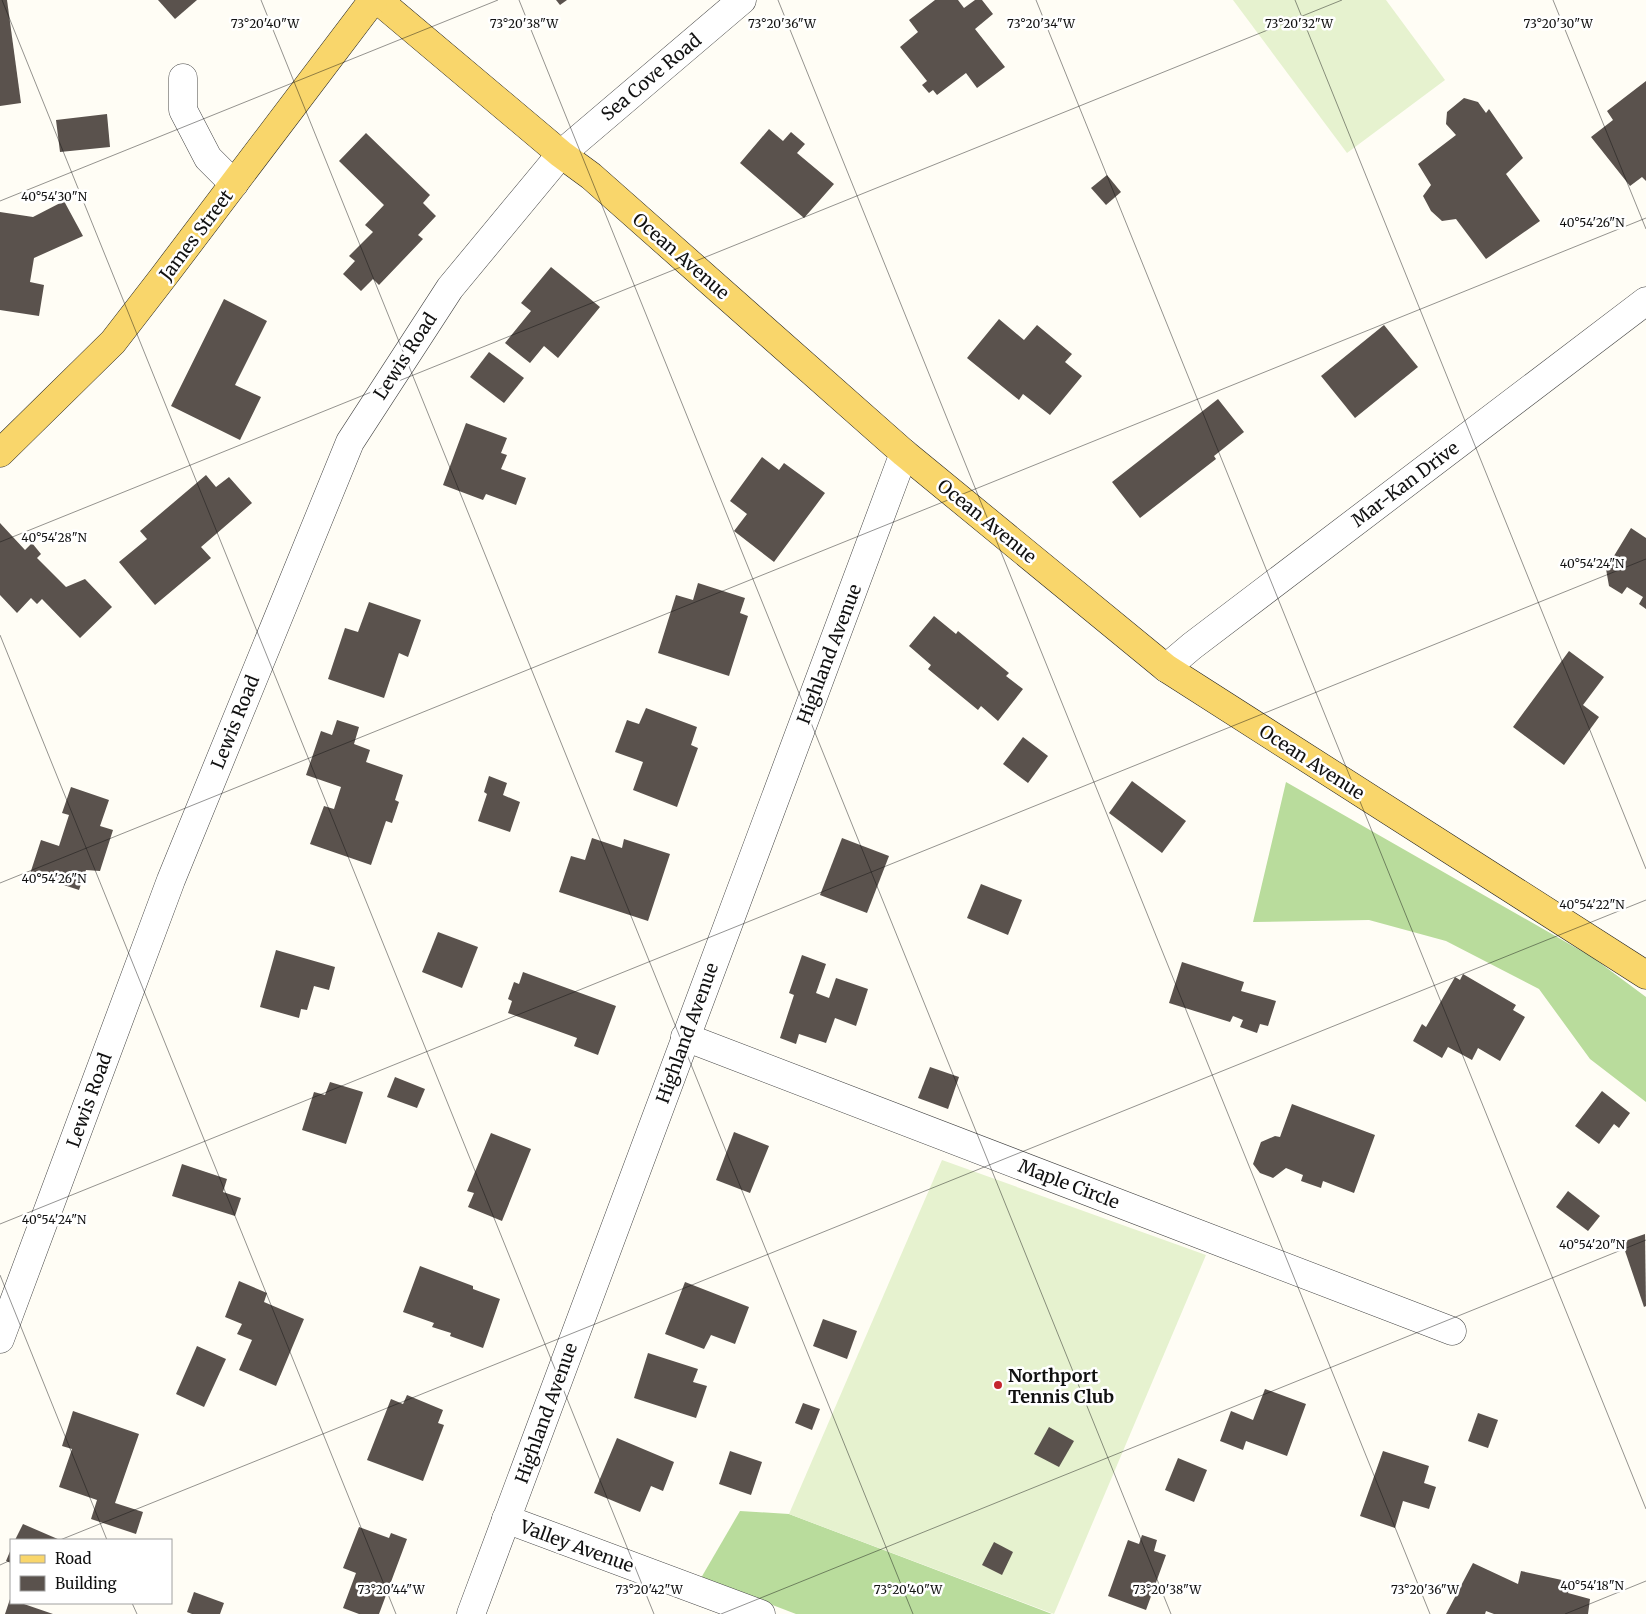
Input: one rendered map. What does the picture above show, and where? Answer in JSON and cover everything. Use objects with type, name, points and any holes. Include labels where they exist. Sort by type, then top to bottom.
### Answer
[{"type":"main road","name":"James Street","points":[[0,453],[113,342],[373,0]]},
{"type":"main road","name":"Ocean Avenue","points":[[378,0],[561,154],[591,176],[904,453],[1166,668],[1646,975]]},
{"type":"street","name":"Sea Cove Road","points":[[561,154],[742,0]]},
{"type":"street","points":[[183,78],[183,110],[208,158],[234,184]]},
{"type":"street","name":"Lewis Road","points":[[0,1339],[171,880],[350,442],[450,288],[561,154]]},
{"type":"street","name":"Mar-Kan Drive","points":[[1166,668],[1192,646],[1646,301]]},
{"type":"street","name":"Highland Avenue","points":[[471,1614],[904,453]]},
{"type":"street","name":"Maple Circle","points":[[685,1037],[1452,1331]]},
{"type":"street","name":"Valley Avenue","points":[[506,1519],[761,1614]]},
{"type":"green space","points":[[1233,0],[1386,0],[1445,80],[1347,153]]},
{"type":"green space","points":[[1286,782],[1592,957],[1646,997],[1646,1102],[1590,1059],[1539,989],[1446,941],[1369,920],[1253,922]]},
{"type":"green space","name":"Northport Tennis Club","points":[[942,1160],[1206,1255],[1054,1614],[789,1514]]},
{"type":"green space","points":[[740,1511],[789,1514],[1052,1614],[796,1614],[701,1578]]},
{"type":"building","points":[[0,0],[7,0],[21,103],[0,106]]},
{"type":"building","points":[[158,0],[197,0],[175,19]]},
{"type":"building","points":[[556,0],[567,0],[560,5]]},
{"type":"building","points":[[935,0],[958,0],[964,8],[975,0],[982,0],[993,14],[975,29],[1005,67],[977,88],[966,73],[937,95],[933,90],[929,93],[922,85],[927,81],[900,47],[918,32],[909,20]]},
{"type":"building","points":[[1646,81],[1646,181],[1642,177],[1630,186],[1591,137],[1613,120],[1607,111]]},
{"type":"building","points":[[1464,98],[1478,102],[1486,113],[1489,109],[1523,158],[1506,174],[1540,221],[1486,259],[1456,219],[1442,221],[1431,211],[1423,196],[1431,185],[1418,164],[1456,135],[1446,124],[1447,112]]},
{"type":"building","points":[[107,114],[110,147],[60,152],[56,120]]},
{"type":"building","points":[[769,129],[783,141],[791,132],[805,144],[797,153],[834,184],[804,218],[740,163]]},
{"type":"building","points":[[366,133],[430,195],[423,203],[436,216],[418,235],[423,239],[379,285],[373,279],[361,291],[343,274],[355,261],[349,256],[373,232],[365,225],[384,205],[339,161]]},
{"type":"building","points":[[1107,175],[1121,192],[1106,205],[1091,188]]},
{"type":"building","points":[[64,201],[83,236],[34,258],[30,282],[44,285],[39,316],[0,310],[0,212],[33,217]]},
{"type":"building","points":[[551,267],[600,307],[558,358],[544,346],[530,363],[505,343],[531,311],[521,303]]},
{"type":"building","points":[[224,299],[267,321],[235,385],[261,397],[240,440],[171,406]]},
{"type":"building","points":[[999,319],[1024,340],[1037,325],[1072,354],[1065,362],[1082,376],[1050,415],[1023,394],[1019,400],[967,358]]},
{"type":"building","points":[[1384,325],[1418,367],[1355,418],[1321,376]]},
{"type":"building","points":[[489,352],[524,378],[504,403],[470,377]]},
{"type":"building","points":[[1218,399],[1244,432],[1214,456],[1216,459],[1140,518],[1112,482]]},
{"type":"building","points":[[466,423],[507,438],[501,453],[507,455],[501,469],[526,478],[516,505],[486,494],[483,500],[443,485]]},
{"type":"building","points":[[762,457],[779,470],[784,463],[825,493],[774,562],[734,531],[747,514],[730,501]]},
{"type":"building","points":[[206,475],[216,487],[229,477],[252,503],[201,547],[211,558],[155,605],[119,562],[147,539],[140,531]]},
{"type":"building","points":[[0,523],[25,550],[32,543],[41,554],[37,558],[66,587],[85,579],[112,607],[80,638],[42,599],[37,604],[31,598],[17,613],[0,595]]},
{"type":"building","points":[[1631,528],[1646,538],[1646,609],[1639,604],[1643,597],[1627,587],[1622,594],[1609,586],[1606,569]]},
{"type":"building","points":[[698,583],[745,598],[740,613],[748,616],[729,676],[658,653],[676,595],[693,600]]},
{"type":"building","points":[[369,602],[421,620],[408,657],[399,653],[384,698],[328,679],[345,628],[358,632]]},
{"type":"building","points":[[934,616],[956,634],[958,631],[1009,673],[1006,676],[1023,689],[998,721],[981,706],[978,710],[928,669],[931,665],[909,646]]},
{"type":"building","points":[[1569,651],[1604,677],[1583,705],[1599,717],[1564,765],[1513,727]]},
{"type":"building","points":[[646,708],[697,727],[691,745],[698,748],[677,807],[633,790],[643,762],[615,752],[627,720],[639,724]]},
{"type":"building","points":[[337,720],[359,727],[354,744],[370,750],[366,762],[403,775],[395,800],[399,802],[392,823],[386,821],[371,865],[310,844],[324,806],[334,809],[341,787],[306,775],[321,731],[332,735]]},
{"type":"building","points":[[1023,737],[1048,756],[1028,783],[1003,764]]},
{"type":"building","points":[[489,776],[507,783],[503,795],[520,802],[510,832],[478,821],[487,794],[484,792]]},
{"type":"building","points":[[1132,781],[1186,821],[1162,853],[1109,813]]},
{"type":"building","points":[[71,787],[109,800],[100,826],[113,830],[100,871],[86,870],[79,890],[30,874],[41,840],[59,846],[69,815],[62,813]]},
{"type":"building","points":[[592,838],[622,848],[624,839],[670,854],[648,921],[559,892],[571,856],[585,860]]},
{"type":"building","points":[[842,838],[889,856],[867,913],[820,895]]},
{"type":"building","points":[[981,884],[1022,900],[1008,935],[967,918]]},
{"type":"building","points":[[438,932],[478,947],[462,988],[422,972]]},
{"type":"building","points":[[276,950],[335,967],[329,990],[314,986],[307,1010],[301,1009],[299,1018],[260,1007]]},
{"type":"building","points":[[802,955],[826,964],[816,993],[829,998],[836,978],[868,989],[856,1026],[835,1018],[826,1043],[799,1034],[796,1044],[780,1038],[794,995],[789,993]]},
{"type":"building","points":[[1182,962],[1244,982],[1241,991],[1276,1001],[1268,1026],[1260,1024],[1257,1033],[1240,1027],[1243,1020],[1233,1016],[1230,1022],[1169,1003]]},
{"type":"building","points":[[523,972],[616,1006],[598,1055],[574,1046],[577,1038],[508,1013],[512,1001],[508,999],[514,982],[519,984]]},
{"type":"building","points":[[1463,974],[1516,1005],[1513,1010],[1525,1017],[1500,1061],[1478,1048],[1472,1060],[1448,1047],[1442,1058],[1413,1041],[1422,1024],[1426,1027],[1455,977],[1460,980]]},
{"type":"building","points":[[930,1067],[959,1077],[948,1109],[918,1098]]},
{"type":"building","points":[[395,1077],[425,1089],[417,1108],[387,1097]]},
{"type":"building","points":[[330,1082],[363,1092],[346,1144],[302,1130],[314,1092],[325,1095]]},
{"type":"building","points":[[1602,1091],[1630,1113],[1619,1128],[1614,1124],[1599,1144],[1575,1126]]},
{"type":"building","points":[[1292,1104],[1375,1135],[1354,1193],[1323,1181],[1321,1188],[1301,1181],[1303,1175],[1286,1168],[1273,1178],[1260,1173],[1253,1164],[1261,1142],[1275,1136],[1280,1137]]},
{"type":"building","points":[[734,1132],[769,1146],[750,1193],[716,1180]]},
{"type":"building","points":[[491,1133],[531,1149],[502,1221],[468,1207],[474,1193],[467,1191]]},
{"type":"building","points":[[182,1164],[227,1179],[223,1192],[241,1198],[235,1216],[172,1196]]},
{"type":"building","points":[[1568,1191],[1600,1216],[1588,1231],[1556,1207]]},
{"type":"building","points":[[1645,1234],[1646,1306],[1644,1307],[1622,1242]]},
{"type":"building","points":[[420,1266],[473,1286],[473,1289],[500,1299],[483,1348],[450,1336],[451,1333],[432,1327],[434,1323],[403,1312]]},
{"type":"building","points":[[239,1281],[267,1293],[264,1302],[304,1319],[276,1386],[239,1370],[252,1340],[237,1334],[242,1324],[225,1317]]},
{"type":"building","points":[[685,1282],[749,1307],[735,1344],[711,1335],[704,1349],[665,1334]]},
{"type":"building","points":[[823,1319],[857,1331],[847,1359],[813,1346]]},
{"type":"building","points":[[197,1346],[226,1359],[204,1407],[176,1394]]},
{"type":"building","points":[[648,1353],[698,1369],[693,1382],[707,1386],[696,1418],[634,1398]]},
{"type":"building","points":[[1265,1389],[1306,1404],[1287,1456],[1246,1441],[1243,1450],[1220,1441],[1231,1411],[1253,1420]]},
{"type":"building","points":[[407,1395],[443,1410],[438,1423],[444,1425],[423,1481],[367,1460],[391,1399],[403,1404]]},
{"type":"building","points":[[803,1403],[820,1409],[812,1430],[795,1423]]},
{"type":"building","points":[[73,1411],[139,1434],[115,1503],[143,1512],[136,1534],[91,1519],[97,1500],[59,1487],[72,1449],[62,1446]]},
{"type":"building","points":[[1478,1413],[1498,1420],[1488,1448],[1468,1441]]},
{"type":"building","points":[[1049,1427],[1074,1441],[1059,1467],[1034,1454]]},
{"type":"building","points":[[617,1438],[674,1462],[663,1491],[651,1486],[640,1512],[594,1493]]},
{"type":"building","points":[[730,1451],[762,1462],[751,1495],[719,1484]]},
{"type":"building","points":[[1383,1451],[1429,1466],[1424,1483],[1436,1487],[1429,1509],[1403,1501],[1395,1528],[1360,1516]]},
{"type":"building","points":[[1178,1458],[1207,1470],[1194,1502],[1165,1490]]},
{"type":"building","points":[[23,1524],[58,1539],[16,1539]]},
{"type":"building","points":[[359,1527],[389,1538],[391,1533],[407,1539],[379,1614],[359,1614],[343,1608],[356,1573],[343,1568]]},
{"type":"building","points":[[1142,1535],[1157,1540],[1154,1551],[1166,1555],[1146,1610],[1108,1596],[1128,1540],[1139,1544]]},
{"type":"building","points":[[994,1542],[1013,1552],[1002,1575],[982,1565]]},
{"type":"building","points":[[10,1551],[10,1563],[6,1561]]},
{"type":"building","points":[[1473,1563],[1518,1584],[1521,1571],[1571,1582],[1568,1593],[1590,1599],[1588,1614],[1494,1614],[1486,1611],[1485,1614],[1446,1614]]},
{"type":"building","points":[[194,1592],[224,1603],[220,1614],[192,1614],[187,1612]]},
{"type":"building","points":[[10,1599],[10,1604],[24,1604],[53,1614],[5,1614]]},
{"type":"place","name":"Northport Tennis Club","points":[[998,1385]]}]
